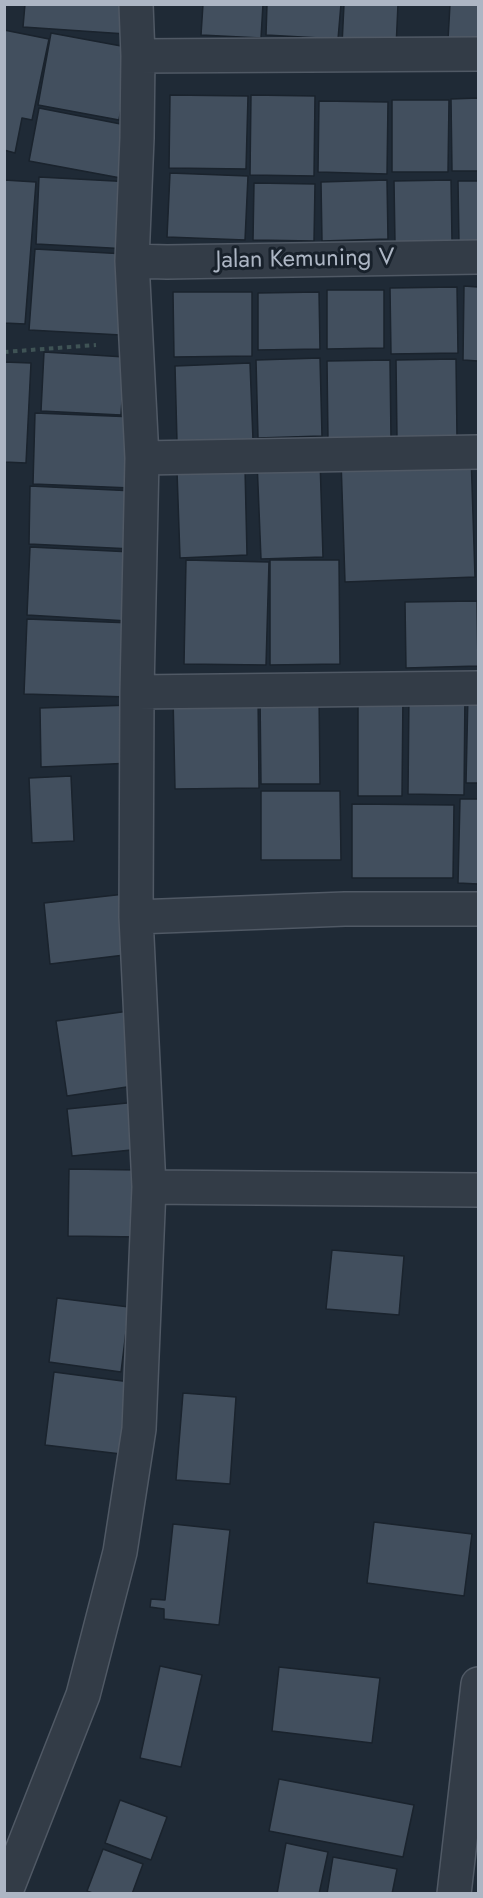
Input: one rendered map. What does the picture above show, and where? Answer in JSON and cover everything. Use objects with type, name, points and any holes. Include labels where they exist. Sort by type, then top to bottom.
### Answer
[{"type":"street","points":[[5,1893],[83,1695],[120,1552],[139,1429],[149,1187],[136,916],[137,692],[142,458],[132,261],[138,57],[136,4]]},
{"type":"street","points":[[138,57],[478,54]]},
{"type":"street","name":"Jalan Kemuning V","points":[[132,261],[478,257]]},
{"type":"street","points":[[142,458],[478,453]]},
{"type":"street","points":[[137,692],[478,688]]},
{"type":"street","points":[[136,916],[345,909],[478,909]]},
{"type":"street","points":[[149,1187],[478,1190]]},
{"type":"street","points":[[453,1893],[478,1684]]},
{"type":"path","points":[[4,352],[136,343]]},
{"type":"building","points":[[25,4],[128,4],[126,34],[23,27]]},
{"type":"building","points":[[203,4],[263,4],[261,38],[201,35]]},
{"type":"building","points":[[267,4],[341,4],[338,39],[266,35]]},
{"type":"building","points":[[344,4],[398,4],[396,48],[342,45]]},
{"type":"building","points":[[450,4],[478,4],[478,42],[448,40]]},
{"type":"building","points":[[4,30],[49,39],[32,120],[22,118],[15,153],[4,150]]},
{"type":"building","points":[[51,33],[132,48],[119,120],[38,105]]},
{"type":"building","points":[[170,95],[248,96],[246,169],[169,168]]},
{"type":"building","points":[[251,95],[315,96],[314,176],[250,175]]},
{"type":"building","points":[[478,98],[478,171],[452,171],[451,99]]},
{"type":"building","points":[[392,100],[449,100],[448,172],[392,172]]},
{"type":"building","points":[[319,101],[388,102],[387,174],[318,172]]},
{"type":"building","points":[[39,108],[136,127],[126,179],[29,161]]},
{"type":"building","points":[[170,173],[248,176],[245,240],[167,237]]},
{"type":"building","points":[[39,177],[133,182],[129,249],[36,244]]},
{"type":"building","points":[[4,180],[36,182],[25,324],[4,323]]},
{"type":"building","points":[[387,180],[388,239],[322,241],[321,182]]},
{"type":"building","points":[[451,180],[452,241],[395,243],[394,181]]},
{"type":"building","points":[[458,181],[478,181],[478,244],[459,244]]},
{"type":"building","points":[[254,183],[315,184],[314,241],[253,240]]},
{"type":"building","points":[[35,249],[126,254],[121,335],[29,330]]},
{"type":"building","points":[[464,286],[478,287],[478,361],[463,360]]},
{"type":"building","points":[[457,287],[458,353],[391,354],[390,288]]},
{"type":"building","points":[[327,290],[384,290],[384,348],[327,349]]},
{"type":"building","points":[[173,292],[252,292],[252,356],[174,357]]},
{"type":"building","points":[[319,292],[320,349],[258,350],[258,293]]},
{"type":"building","points":[[44,352],[125,357],[121,415],[41,411]]},
{"type":"building","points":[[320,358],[322,436],[258,438],[256,360]]},
{"type":"building","points":[[456,359],[457,438],[397,439],[396,360]]},
{"type":"building","points":[[390,360],[391,439],[328,440],[327,361]]},
{"type":"building","points":[[4,362],[31,363],[26,463],[4,462]]},
{"type":"building","points":[[250,363],[253,440],[177,442],[175,366]]},
{"type":"building","points":[[35,413],[135,417],[131,488],[33,484]]},
{"type":"building","points":[[471,454],[475,577],[345,582],[341,460]]},
{"type":"building","points":[[320,459],[323,557],[261,559],[257,461]]},
{"type":"building","points":[[245,468],[247,555],[180,558],[177,471]]},
{"type":"building","points":[[30,486],[135,491],[132,549],[29,544]]},
{"type":"building","points":[[30,547],[132,552],[128,621],[27,615]]},
{"type":"building","points":[[186,560],[269,562],[266,665],[184,664]]},
{"type":"building","points":[[270,560],[339,560],[340,664],[270,665]]},
{"type":"building","points":[[477,601],[478,666],[406,668],[405,602]]},
{"type":"building","points":[[27,619],[132,623],[129,697],[24,694]]},
{"type":"building","points":[[409,692],[465,692],[464,795],[408,794]]},
{"type":"building","points":[[319,693],[320,784],[261,784],[260,695]]},
{"type":"building","points":[[358,693],[403,693],[402,796],[358,796]]},
{"type":"building","points":[[468,693],[478,693],[478,783],[466,783]]},
{"type":"building","points":[[258,694],[259,788],[175,789],[173,696]]},
{"type":"building","points":[[131,705],[133,763],[41,767],[40,708]]},
{"type":"building","points":[[71,776],[74,841],[32,843],[29,778]]},
{"type":"building","points":[[261,791],[340,791],[341,860],[261,860]]},
{"type":"building","points":[[460,799],[478,799],[478,884],[458,883]]},
{"type":"building","points":[[352,804],[454,805],[453,878],[352,878]]},
{"type":"building","points":[[125,894],[133,954],[50,964],[44,903]]},
{"type":"building","points":[[129,1011],[140,1085],[67,1096],[56,1021]]},
{"type":"building","points":[[137,1102],[141,1149],[72,1156],[67,1109]]},
{"type":"building","points":[[69,1169],[140,1170],[140,1237],[68,1236]]},
{"type":"building","points":[[332,1250],[404,1256],[399,1315],[326,1309]]},
{"type":"building","points":[[57,1298],[129,1307],[121,1372],[49,1362]]},
{"type":"building","points":[[54,1372],[130,1382],[121,1454],[45,1445]]},
{"type":"building","points":[[183,1393],[236,1397],[230,1484],[176,1480]]},
{"type":"building","points":[[374,1522],[472,1534],[464,1596],[367,1583]]},
{"type":"building","points":[[173,1524],[230,1530],[219,1625],[164,1619],[164,1609],[150,1607],[151,1599],[165,1600]]},
{"type":"building","points":[[160,1666],[202,1675],[181,1767],[140,1758]]},
{"type":"building","points":[[279,1667],[380,1678],[372,1743],[272,1731]]},
{"type":"building","points":[[279,1779],[414,1805],[403,1857],[269,1831]]},
{"type":"building","points":[[120,1800],[167,1817],[151,1860],[105,1843]]},
{"type":"building","points":[[286,1843],[328,1852],[319,1894],[277,1894]]},
{"type":"building","points":[[103,1849],[143,1864],[132,1894],[95,1894],[87,1891]]},
{"type":"building","points":[[333,1857],[397,1869],[392,1894],[327,1894]]}]
